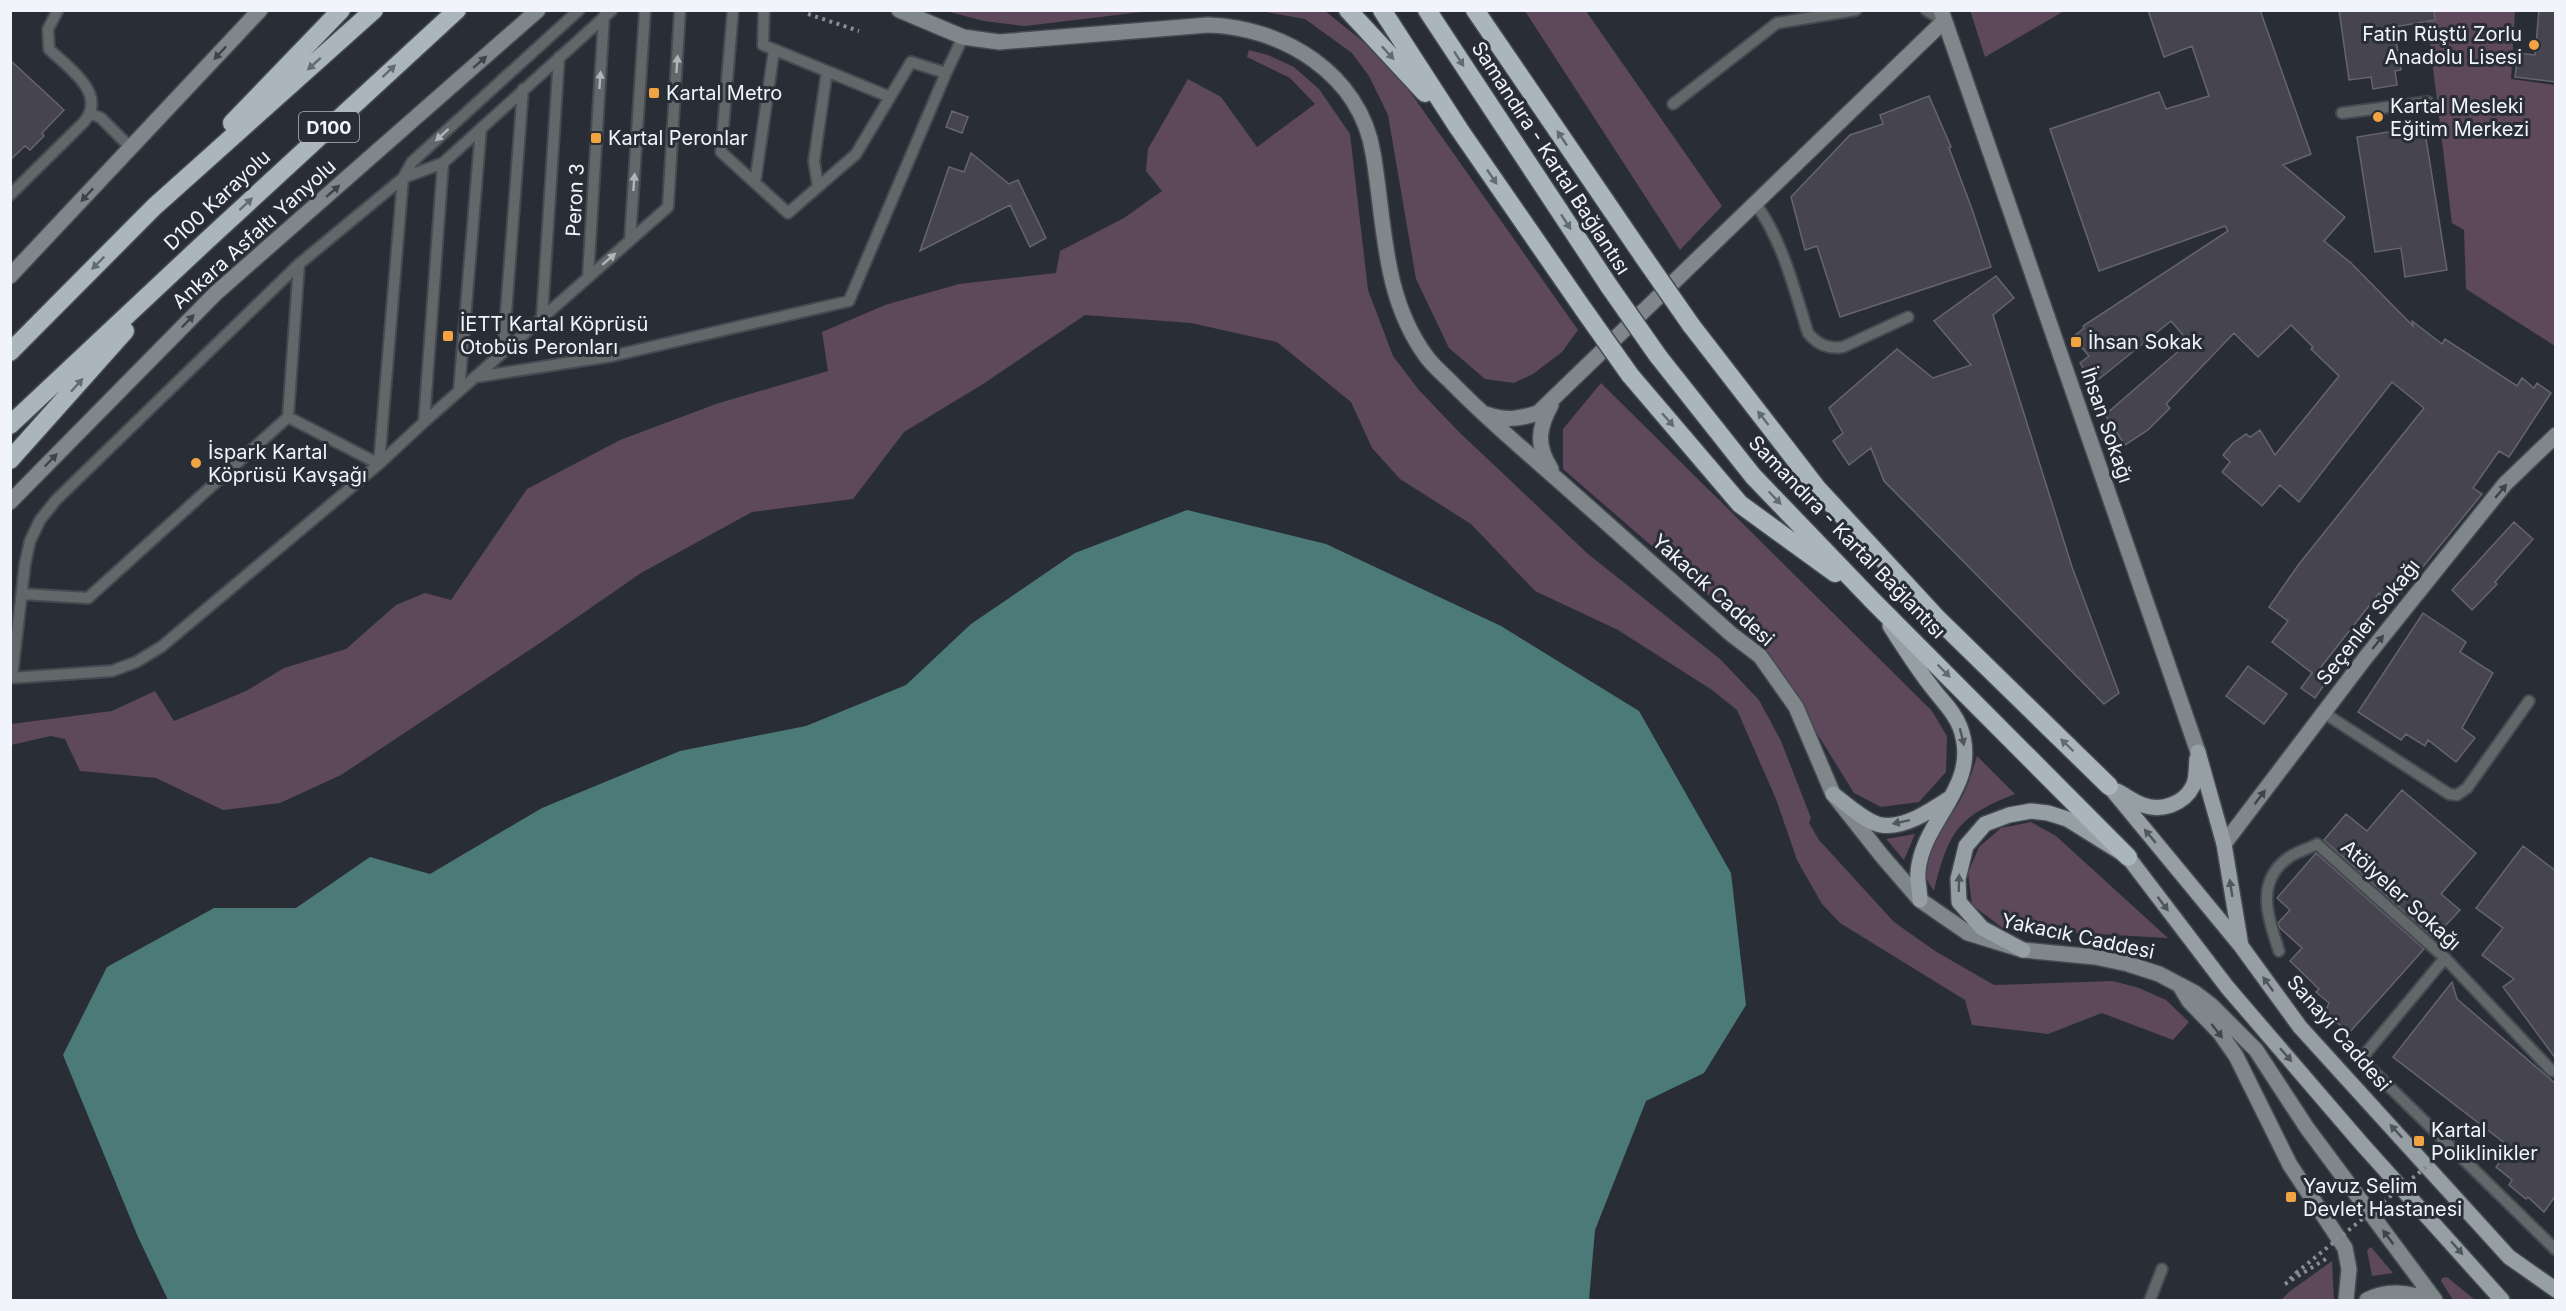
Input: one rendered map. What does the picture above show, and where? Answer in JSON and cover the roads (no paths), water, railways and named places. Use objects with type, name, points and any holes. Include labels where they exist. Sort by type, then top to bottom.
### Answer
[{"type":"highway","points":[[154,207],[289,62],[341,10]]},
{"type":"highway","name":"D100 Karayolu","points":[[10,352],[154,207],[374,10]]},
{"type":"highway","name":"D100 Karayolu","points":[[10,425],[457,10]]},
{"type":"highway","points":[[1348,10],[1459,129]]},
{"type":"highway","points":[[1382,10],[1459,129],[1630,375],[1740,504],[1873,601]]},
{"type":"highway","name":"Samandıra - Kartal Bağlantısı","points":[[1427,10],[1609,286],[1658,356],[1753,476],[1873,601],[2128,857]]},
{"type":"highway","name":"Samandıra - Kartal Bağlantısı","points":[[1475,10],[1691,325],[1817,488],[1938,619],[2109,786]]},
{"type":"highway","points":[[1482,10],[1503,51]]},
{"type":"highway","points":[[10,460],[203,244]]},
{"type":"main road","points":[[1873,601],[1931,686],[1949,707],[1960,728],[1966,752],[1963,773],[1953,797],[1928,840],[1918,872],[1920,900]]},
{"type":"main road","points":[[2109,786],[2144,806],[2174,805],[2185,797],[2194,784],[2198,752]]},
{"type":"main road","points":[[2198,752],[2224,844],[2241,946]]},
{"type":"main road","name":"Sanayi Caddesi","points":[[2109,786],[2241,946],[2300,1027],[2510,1257],[2556,1290]]},
{"type":"main road","points":[[1833,794],[1862,816],[1880,825],[1922,816],[1953,797]]},
{"type":"main road","points":[[2023,950],[1982,928],[1959,902],[1958,879],[1966,846],[1986,825],[2009,815],[2031,811],[2048,813],[2067,819],[2128,857],[2227,987],[2361,1143],[2502,1300]]},
{"type":"street","points":[[10,276],[260,10]]},
{"type":"street","name":"Ankara Asfaltı Yanyolu","points":[[10,502],[216,293],[538,10]]},
{"type":"street","name":"Yakacık Caddesi","points":[[899,10],[963,37],[999,42],[1208,25],[1230,26],[1268,35],[1292,45],[1316,60],[1351,98],[1365,123],[1373,151],[1387,263],[1400,304],[1426,357],[1480,412],[1731,634],[1760,656],[1796,707],[1833,794],[1920,900],[1968,933],[2023,950],[2095,957],[2128,964],[2159,975],[2195,993],[2211,1005],[2256,1050],[2307,1128],[2435,1300]]},
{"type":"street","points":[[1480,412],[1503,420],[1520,419],[1538,413],[1755,203],[1942,16]]},
{"type":"street","name":"İhsan Sokağı","points":[[1942,16],[2198,752]]},
{"type":"street","points":[[1557,394],[1543,419],[1540,435],[1542,454],[1558,481]]},
{"type":"street","name":"Seçenler Sokağı","points":[[2224,844],[2505,484],[2556,435]]},
{"type":"street","name":"Yakacık Caddesi","points":[[2180,986],[2189,1001],[2205,1016],[2236,1056],[2290,1166],[2345,1248],[2349,1269],[2346,1300]]},
{"type":"street","name":"Yakacık Caddesi","points":[[2367,1300],[2379,1294],[2392,1292],[2435,1300]]},
{"type":"lane","points":[[10,195],[90,113],[93,103],[90,90],[49,49],[48,30],[58,10]]},
{"type":"lane","points":[[379,464],[403,178],[412,162],[579,10]]},
{"type":"lane","points":[[630,240],[645,10]]},
{"type":"lane","points":[[608,13],[442,163],[403,178],[299,264],[56,500],[40,520],[30,541],[11,678],[112,671],[136,662],[161,647],[379,464],[668,207],[680,10]]},
{"type":"lane","points":[[733,10],[721,152],[788,213],[856,154],[911,62],[946,73]]},
{"type":"lane","points":[[764,10],[763,45],[891,97]]},
{"type":"lane","points":[[1673,104],[1776,23],[1856,10]]},
{"type":"lane","points":[[1926,10],[1942,16]]},
{"type":"lane","name":"Peron 3","points":[[588,277],[608,13]]},
{"type":"lane","points":[[475,377],[612,356],[849,301],[963,37]]},
{"type":"lane","points":[[755,183],[774,50]]},
{"type":"lane","points":[[542,317],[558,57]]},
{"type":"lane","points":[[818,187],[814,161],[827,71]]},
{"type":"lane","points":[[503,352],[523,89]]},
{"type":"lane","points":[[2342,113],[2428,102]]},
{"type":"lane","points":[[90,113],[101,118],[131,148]]},
{"type":"lane","points":[[459,391],[481,128]]},
{"type":"lane","points":[[424,422],[442,163]]},
{"type":"lane","points":[[1755,203],[1767,219],[1780,247],[1808,333],[1815,341],[1833,348],[1843,347],[1908,317]]},
{"type":"lane","points":[[22,594],[88,598],[288,417],[299,264]]},
{"type":"lane","points":[[288,417],[379,464]]},
{"type":"lane","points":[[2324,713],[2449,794],[2457,795],[2467,788],[2529,701]]},
{"type":"lane","name":"Atölyeler Sokağı","points":[[2279,951],[2267,913],[2265,895],[2273,873],[2288,858],[2317,844],[2445,958],[2552,1071]]},
{"type":"lane","points":[[2445,958],[2361,1059],[2556,1250]]},
{"type":"lane","points":[[2150,1300],[2162,1269]]},
{"type":"place","name":"Fatin Rüştü Zorlu Anadolu Lisesi","points":[[2534,45]]},
{"type":"place","name":"Kartal Metro","points":[[654,93]]},
{"type":"place","name":"Kartal Mesleki Eğitim Merkezi","points":[[2378,117]]},
{"type":"place","name":"Kartal Peronlar","points":[[596,138]]},
{"type":"place","name":"İETT Kartal Köprüsü Otobüs Peronları","points":[[448,336]]},
{"type":"place","name":"İhsan Sokak","points":[[2076,342]]},
{"type":"place","name":"İspark Kartal Köprüsü Kavşağı","points":[[196,463]]},
{"type":"place","name":"Kartal Poliklinikler","points":[[2419,1141]]},
{"type":"place","name":"Yavuz Seli̇m Devlet Hastanesi̇","points":[[2291,1197]]}]
